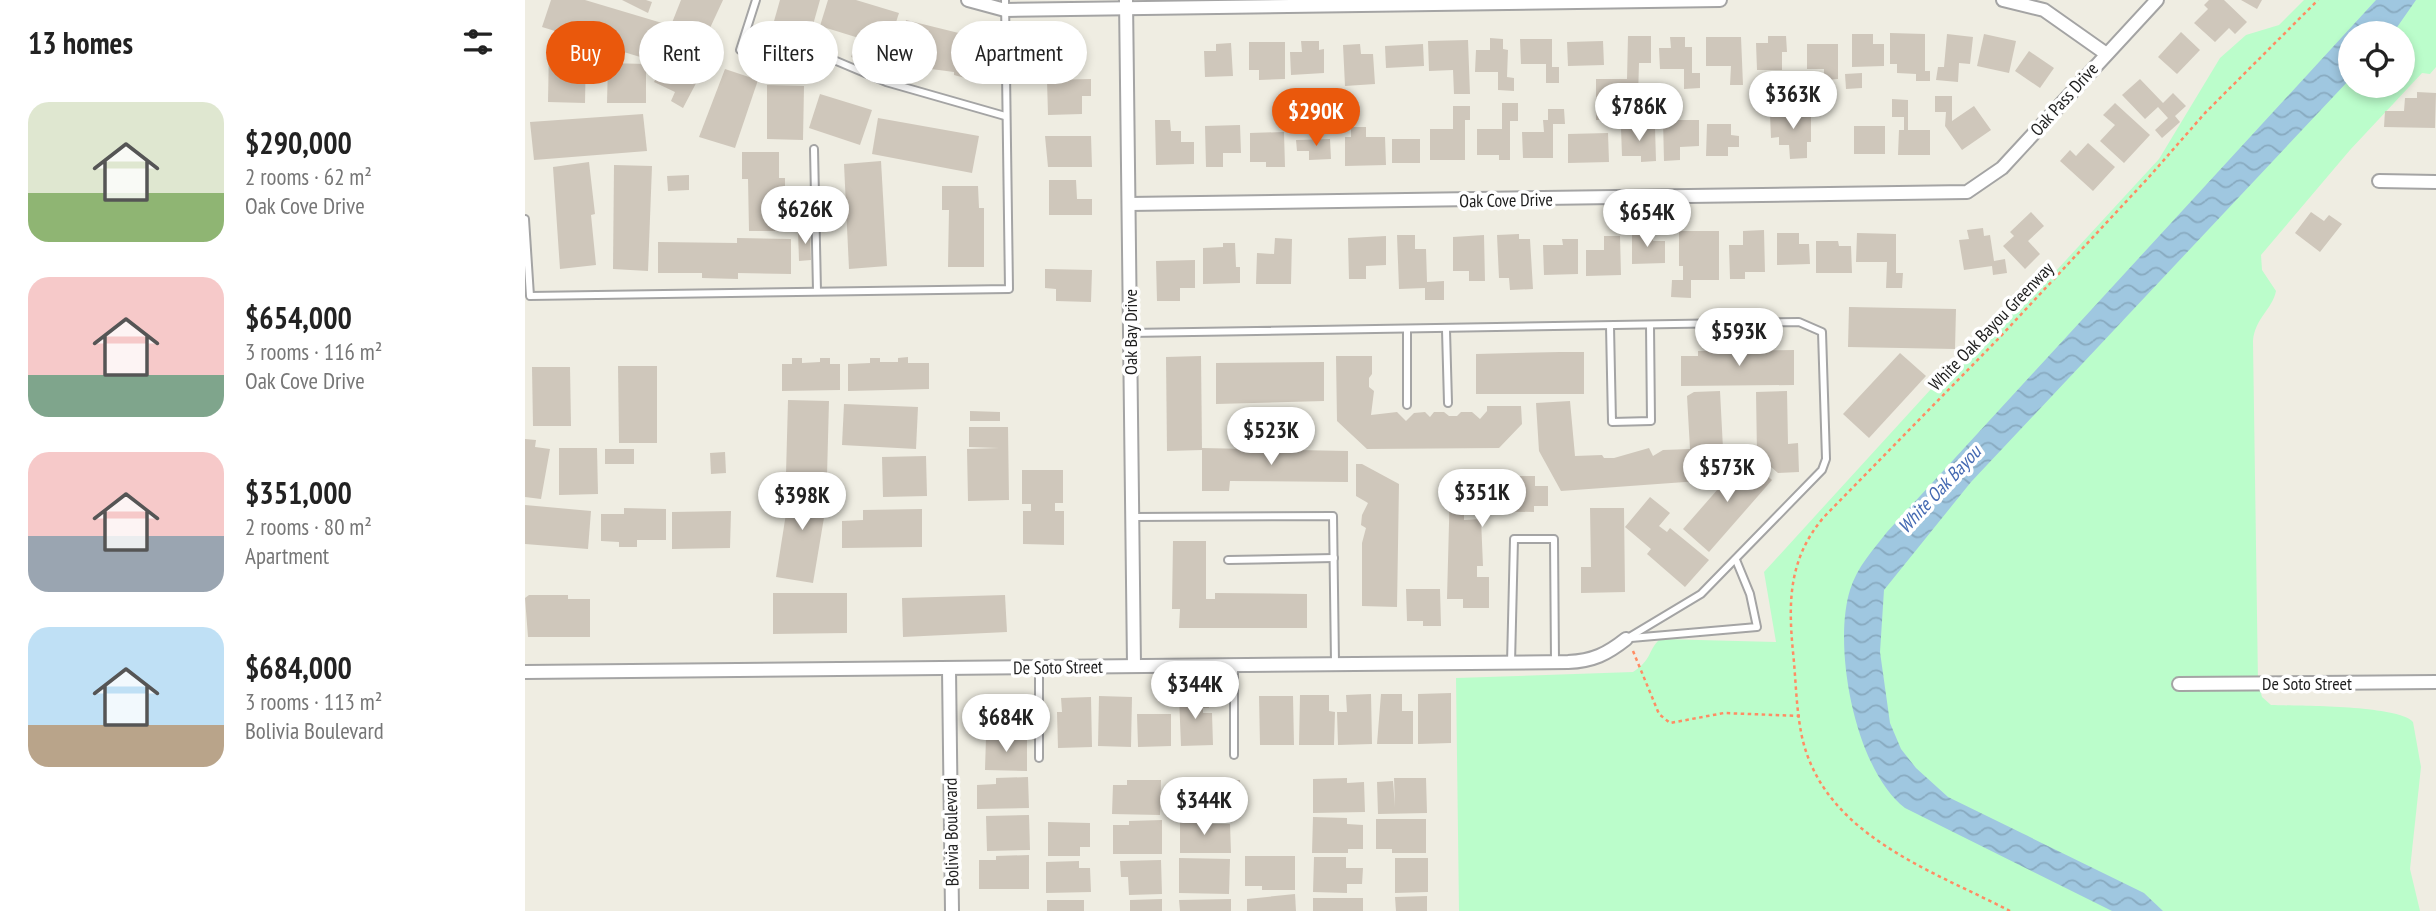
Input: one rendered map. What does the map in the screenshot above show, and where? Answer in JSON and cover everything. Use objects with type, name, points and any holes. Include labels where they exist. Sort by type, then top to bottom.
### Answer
[{"type":"street","points":[[968,0],[1005,5],[1720,0]]},
{"type":"street","points":[[2003,0],[2044,10],[2105,53]]},
{"type":"street","name":"Oak Pass Drive","points":[[1967,192],[2002,168],[2105,53],[2157,0]]},
{"type":"street","name":"Oak Bay Drive","points":[[1126,4],[1134,665]]},
{"type":"street","points":[[2379,181],[2436,182]]},
{"type":"street","name":"Oak Cove Drive","points":[[1129,204],[1967,192]]},
{"type":"street","name":"De Soto Street","points":[[525,672],[1555,662],[1587,661],[1608,654],[1626,639]]},
{"type":"street","name":"Bolivia Boulevard","points":[[949,669],[953,911]]},
{"type":"street","name":"De Soto Street","points":[[2179,684],[2436,682]]},
{"type":"lane","points":[[749,21],[756,0]]},
{"type":"lane","points":[[525,219],[530,296],[1009,289],[1005,5]]},
{"type":"lane","points":[[838,62],[886,82],[1005,116]]},
{"type":"lane","points":[[814,149],[817,291]]},
{"type":"lane","points":[[1130,333],[1446,330],[1799,322],[1822,332],[1826,459],[1822,470],[1702,594],[1626,639]]},
{"type":"lane","points":[[1610,326],[1612,422],[1651,421],[1650,326]]},
{"type":"lane","points":[[1407,330],[1407,405]]},
{"type":"lane","points":[[1446,330],[1448,402]]},
{"type":"lane","points":[[1132,517],[1333,516],[1335,663]]},
{"type":"lane","points":[[1511,663],[1514,539],[1554,539],[1555,662]]},
{"type":"lane","points":[[1228,560],[1334,558]]},
{"type":"lane","points":[[1626,639],[1757,627],[1750,594],[1736,560]]},
{"type":"lane","points":[[1234,664],[1234,755]]},
{"type":"lane","points":[[1038,667],[1039,758]]},
{"type":"path","name":"White Oak Bayou Greenway","points":[[2010,911],[1886,847],[1851,821],[1830,797],[1803,738],[1789,594],[1794,567],[1809,534],[2037,297],[2205,113],[2318,0]]},
{"type":"path","points":[[1626,639],[1660,714],[1670,723],[1724,713],[1800,716]]},
{"type":"green space","points":[[2304,0],[2436,0],[2436,67],[2430,74],[2422,73],[2415,80],[2415,21],[2338,21],[2338,98],[2399,98],[2350,150],[2261,255],[2262,270],[2276,291],[2257,326],[2253,341],[2258,683],[2262,697],[2271,705],[2368,709],[2404,716],[2413,722],[2421,767],[2410,869],[2420,911],[1459,911],[1456,678],[1633,672],[1644,663],[1660,639],[1776,642],[1764,572],[2015,297],[2032,297],[2159,159],[2220,58],[2246,35],[2279,25]]},
{"type":"water","points":[[2376,0],[2416,0],[2401,21],[2357,21]]},
{"type":"water","name":"White Oak Bayou","points":[[2338,41],[2338,92],[1971,482],[1884,590],[1880,652],[1890,723],[1901,749],[1916,768],[1948,797],[2144,893],[2163,911],[2112,911],[1905,808],[1888,790],[1873,766],[1861,738],[1852,707],[1844,643],[1845,615],[1853,582],[1861,566],[1887,532]]},
{"type":"building","points":[[551,0],[585,0],[655,21],[639,21],[639,57],[625,52],[625,21],[546,21],[546,28],[542,27]]},
{"type":"building","points":[[622,0],[646,0],[652,2],[648,13]]},
{"type":"building","points":[[681,0],[723,0],[713,21],[673,21]]},
{"type":"building","points":[[780,0],[820,0],[814,21],[774,21]]},
{"type":"building","points":[[828,0],[856,0],[899,13],[896,21],[852,21],[852,36],[838,32],[838,21],[822,21]]},
{"type":"building","points":[[2209,0],[2224,0],[2247,22],[2235,34],[2229,28],[2215,42],[2194,23],[2208,9],[2204,5]]},
{"type":"building","points":[[2241,0],[2262,0],[2257,9]]},
{"type":"building","points":[[937,28],[951,31],[951,72],[937,70]]},
{"type":"building","points":[[2181,32],[2200,50],[2177,74],[2158,57]]},
{"type":"building","points":[[1890,33],[1925,34],[1925,71],[1930,71],[1930,81],[1916,81],[1916,74],[1897,73],[1897,64],[1890,64]]},
{"type":"building","points":[[1852,34],[1873,34],[1873,44],[1884,44],[1884,66],[1852,67]]},
{"type":"building","points":[[1947,34],[1973,37],[1970,64],[1959,63],[1958,82],[1936,80],[1938,67],[1944,67]]},
{"type":"building","points":[[1984,34],[2016,41],[2009,73],[1977,66]]},
{"type":"building","points":[[1628,36],[1651,36],[1651,63],[1639,63],[1638,97],[1616,97],[1616,120],[1596,120],[1596,79],[1627,79]]},
{"type":"building","points":[[1768,36],[1786,36],[1787,52],[1782,52],[1782,70],[1757,70],[1756,43],[1768,43]]},
{"type":"building","points":[[1670,37],[1685,37],[1685,47],[1692,47],[1692,73],[1700,73],[1700,88],[1684,89],[1684,69],[1660,69],[1659,48],[1671,48]]},
{"type":"building","points":[[1706,37],[1741,37],[1743,85],[1730,85],[1731,66],[1706,66]]},
{"type":"building","points":[[1490,38],[1503,39],[1503,49],[1508,50],[1507,77],[1514,78],[1514,91],[1498,90],[1498,72],[1475,72],[1476,50],[1490,50]]},
{"type":"building","points":[[1520,39],[1552,39],[1552,67],[1559,67],[1559,83],[1546,83],[1546,64],[1521,64]]},
{"type":"building","points":[[1468,40],[1470,94],[1454,94],[1453,70],[1429,71],[1428,41]]},
{"type":"building","points":[[1301,41],[1319,41],[1319,50],[1324,49],[1324,73],[1291,75],[1290,52],[1302,52]]},
{"type":"building","points":[[1603,41],[1604,65],[1568,66],[1567,42]]},
{"type":"building","points":[[1249,42],[1285,42],[1285,79],[1259,80],[1259,70],[1249,70]]},
{"type":"building","points":[[1231,43],[1233,76],[1205,77],[1204,51],[1216,51],[1216,44]]},
{"type":"building","points":[[1360,44],[1361,54],[1373,54],[1375,84],[1345,86],[1343,45]]},
{"type":"building","points":[[1423,44],[1424,66],[1386,68],[1385,46]]},
{"type":"building","points":[[1807,44],[1838,44],[1838,79],[1824,80],[1824,69],[1807,69]]},
{"type":"building","points":[[2029,51],[2054,68],[2040,88],[2015,71]]},
{"type":"building","points":[[625,63],[639,64],[639,84],[646,84],[646,103],[607,103],[607,84],[625,84]]},
{"type":"building","points":[[725,69],[738,73],[738,84],[757,84],[735,148],[699,137],[719,84],[724,84]]},
{"type":"building","points":[[1862,73],[1862,88],[1846,89],[1845,74]]},
{"type":"building","points":[[1813,76],[1813,92],[1797,93],[1796,77]]},
{"type":"building","points":[[1087,79],[1091,79],[1091,96],[1082,96],[1082,114],[1048,115],[1047,84],[1087,84]]},
{"type":"building","points":[[2140,79],[2163,103],[2173,93],[2186,106],[2175,116],[2180,122],[2162,138],[2155,130],[2168,118],[2158,107],[2145,119],[2122,95]]},
{"type":"building","points":[[548,84],[585,84],[585,103],[548,102]]},
{"type":"building","points":[[658,84],[696,84],[683,108],[671,101],[675,92]]},
{"type":"building","points":[[767,85],[804,86],[803,140],[767,139]]},
{"type":"building","points":[[2417,92],[2436,93],[2435,128],[2384,127],[2385,111],[2404,111],[2405,98],[2417,98]]},
{"type":"building","points":[[820,94],[872,110],[860,145],[809,128]]},
{"type":"building","points":[[1935,96],[1952,96],[1952,121],[1974,106],[1991,130],[1962,150],[1945,126],[1946,112],[1935,112]]},
{"type":"building","points":[[1892,99],[1908,100],[1908,130],[1930,130],[1930,155],[1898,155],[1899,130],[1904,130],[1904,117],[1892,117]]},
{"type":"building","points":[[1502,103],[1518,103],[1518,121],[1510,121],[1510,160],[1499,160],[1499,155],[1477,155],[1477,129],[1502,129]]},
{"type":"building","points":[[2115,103],[2150,135],[2124,163],[2100,141],[2115,125],[2103,115]]},
{"type":"building","points":[[1453,106],[1470,106],[1470,120],[1465,120],[1465,160],[1430,160],[1430,129],[1453,129]]},
{"type":"building","points":[[1548,109],[1564,109],[1565,124],[1553,124],[1553,158],[1523,158],[1522,132],[1544,132],[1543,120],[1548,120]]},
{"type":"building","points":[[1783,111],[1811,111],[1811,142],[1807,142],[1807,158],[1790,159],[1789,145],[1779,145],[1779,137],[1771,138],[1770,114],[1783,114]]},
{"type":"building","points":[[643,114],[647,151],[534,160],[530,122]]},
{"type":"building","points":[[878,118],[979,136],[972,173],[872,154]]},
{"type":"building","points":[[1155,120],[1170,120],[1171,131],[1181,131],[1181,142],[1194,142],[1194,164],[1156,165]]},
{"type":"building","points":[[1663,120],[1699,120],[1699,146],[1680,147],[1680,160],[1664,161]]},
{"type":"building","points":[[1707,124],[1731,124],[1731,135],[1739,136],[1739,147],[1728,147],[1728,156],[1706,156]]},
{"type":"building","points":[[1240,125],[1241,153],[1223,153],[1223,167],[1206,167],[1205,126]]},
{"type":"building","points":[[1854,126],[1885,126],[1885,154],[1854,154]]},
{"type":"building","points":[[1351,127],[1366,127],[1366,137],[1385,137],[1386,165],[1345,166],[1345,137],[1351,137]]},
{"type":"building","points":[[1655,127],[1656,161],[1641,162],[1641,156],[1622,156],[1621,128]]},
{"type":"building","points":[[1284,132],[1285,167],[1266,167],[1266,162],[1250,162],[1250,133]]},
{"type":"building","points":[[1608,133],[1609,162],[1568,163],[1568,134]]},
{"type":"building","points":[[1045,136],[1091,136],[1092,167],[1048,167]]},
{"type":"building","points":[[1330,139],[1331,159],[1309,160],[1309,151],[1297,151],[1296,140]]},
{"type":"building","points":[[1392,139],[1420,139],[1420,163],[1392,163]]},
{"type":"building","points":[[2088,143],[2115,167],[2093,191],[2060,161],[2070,150],[2076,156]]},
{"type":"building","points":[[742,152],[779,152],[779,178],[785,178],[785,231],[749,231],[748,179],[742,179]]},
{"type":"building","points":[[881,161],[887,266],[849,269],[844,164]]},
{"type":"building","points":[[589,162],[595,214],[591,215],[596,265],[560,269],[553,167]]},
{"type":"building","points":[[614,165],[652,166],[648,271],[613,269]]},
{"type":"building","points":[[689,175],[689,190],[668,191],[667,176]]},
{"type":"building","points":[[1049,180],[1076,180],[1077,199],[1092,199],[1092,215],[1049,215]]},
{"type":"building","points":[[942,186],[978,186],[979,208],[984,208],[984,267],[948,267],[949,210],[942,210]]},
{"type":"building","points":[[2031,212],[2044,226],[2028,241],[2040,254],[2025,269],[2003,246],[2014,236],[2010,232]]},
{"type":"building","points":[[2311,212],[2324,221],[2329,215],[2342,224],[2320,252],[2295,233]]},
{"type":"building","points":[[1983,228],[1984,236],[1990,235],[1994,261],[2005,259],[2007,273],[1993,275],[1992,266],[1964,270],[1959,240],[1969,239],[1967,230]]},
{"type":"building","points":[[810,230],[811,260],[799,261],[798,231]]},
{"type":"building","points":[[1764,230],[1765,272],[1745,272],[1745,279],[1730,279],[1729,245],[1743,245],[1743,231]]},
{"type":"building","points":[[1679,231],[1719,231],[1719,280],[1691,280],[1691,298],[1671,297],[1672,280],[1683,280],[1683,266],[1679,266]]},
{"type":"building","points":[[1632,232],[1652,232],[1653,241],[1665,241],[1665,263],[1632,264]]},
{"type":"building","points":[[1777,233],[1799,233],[1799,244],[1809,244],[1810,264],[1777,265]]},
{"type":"building","points":[[1857,233],[1896,234],[1896,273],[1903,273],[1902,288],[1886,288],[1887,262],[1856,262]]},
{"type":"building","points":[[1519,234],[1519,239],[1530,239],[1533,289],[1510,290],[1509,278],[1499,278],[1497,235]]},
{"type":"building","points":[[1397,235],[1415,235],[1415,249],[1426,249],[1427,282],[1444,281],[1444,300],[1425,300],[1425,288],[1399,289]]},
{"type":"building","points":[[1484,235],[1485,281],[1469,281],[1469,271],[1453,271],[1453,237]]},
{"type":"building","points":[[1386,236],[1386,265],[1366,266],[1366,279],[1349,279],[1348,238]]},
{"type":"building","points":[[1604,236],[1620,236],[1621,275],[1586,276],[1586,250],[1604,250]]},
{"type":"building","points":[[737,238],[791,239],[791,274],[738,273],[738,279],[702,278],[702,273],[658,273],[658,242],[737,243]]},
{"type":"building","points":[[1275,238],[1292,239],[1291,284],[1256,284],[1257,253],[1274,254]]},
{"type":"building","points":[[1562,239],[1578,239],[1578,274],[1544,275],[1543,245],[1563,245]]},
{"type":"building","points":[[1816,241],[1838,241],[1839,246],[1851,246],[1852,273],[1816,273]]},
{"type":"building","points":[[1223,243],[1235,243],[1240,283],[1203,284],[1203,248],[1223,247]]},
{"type":"building","points":[[1195,260],[1195,288],[1180,288],[1180,301],[1157,301],[1156,261]]},
{"type":"building","points":[[1045,269],[1092,270],[1091,302],[1056,301],[1056,289],[1045,288]]},
{"type":"building","points":[[1849,307],[1956,309],[1955,349],[1848,347]]},
{"type":"building","points":[[1794,350],[1794,385],[1681,386],[1681,356],[1698,356],[1698,351]]},
{"type":"building","points":[[1584,352],[1584,394],[1476,394],[1476,354]]},
{"type":"building","points":[[1900,353],[1926,376],[1869,438],[1843,414]]},
{"type":"building","points":[[1201,356],[1202,450],[1167,451],[1166,357]]},
{"type":"building","points":[[1336,356],[1372,356],[1372,374],[1369,378],[1369,387],[1374,391],[1371,415],[1397,412],[1406,421],[1414,413],[1425,412],[1430,417],[1434,412],[1457,416],[1461,412],[1472,412],[1480,419],[1487,411],[1487,406],[1521,406],[1522,424],[1499,448],[1367,449],[1337,421]]},
{"type":"building","points":[[908,357],[908,363],[929,363],[929,389],[848,391],[848,364],[870,363],[870,358],[880,358],[880,362],[898,362],[898,358]]},
{"type":"building","points":[[792,358],[802,358],[802,363],[820,362],[820,358],[830,358],[830,364],[840,364],[840,390],[782,391],[782,364],[792,364]]},
{"type":"building","points":[[1324,362],[1324,401],[1216,404],[1216,363]]},
{"type":"building","points":[[618,366],[657,366],[657,443],[619,443]]},
{"type":"building","points":[[532,367],[570,367],[571,426],[533,426]]},
{"type":"building","points":[[1720,391],[1724,468],[1699,481],[1561,491],[1539,451],[1536,403],[1570,401],[1575,456],[1602,455],[1604,458],[1614,458],[1649,448],[1653,456],[1663,450],[1690,449],[1687,396],[1694,392]]},
{"type":"building","points":[[1787,391],[1788,444],[1798,443],[1799,472],[1778,473],[1757,455],[1756,392]]},
{"type":"building","points":[[788,400],[829,401],[827,476],[786,474]]},
{"type":"building","points":[[844,404],[918,407],[916,449],[842,445]]},
{"type":"building","points":[[970,411],[1000,412],[1000,421],[970,421]]},
{"type":"building","points":[[969,427],[1008,427],[1009,500],[968,501],[967,449],[999,448],[969,447]]},
{"type":"building","points":[[525,439],[536,440],[535,447],[550,449],[541,499],[525,497]]},
{"type":"building","points":[[559,448],[597,448],[598,494],[559,495]]},
{"type":"building","points":[[1202,448],[1348,451],[1348,482],[1230,481],[1229,491],[1202,491]]},
{"type":"building","points":[[605,449],[634,449],[634,464],[605,464]]},
{"type":"building","points":[[725,452],[726,473],[711,474],[710,453]]},
{"type":"building","points":[[926,456],[927,496],[883,497],[882,457]]},
{"type":"building","points":[[1746,457],[1772,480],[1709,552],[1683,529]]},
{"type":"building","points":[[1356,464],[1362,464],[1399,484],[1397,607],[1362,606],[1362,543],[1366,528],[1361,525],[1368,503],[1356,496]]},
{"type":"building","points":[[1022,470],[1063,470],[1063,503],[1055,503],[1055,511],[1064,511],[1064,545],[1023,544],[1023,511],[1031,511],[1031,504],[1022,504]]},
{"type":"building","points":[[1467,476],[1535,476],[1535,486],[1548,486],[1548,506],[1534,506],[1534,512],[1464,511],[1464,520],[1481,519],[1483,566],[1477,566],[1477,577],[1489,577],[1489,608],[1463,608],[1463,599],[1447,599],[1450,486],[1467,486]]},
{"type":"building","points":[[791,482],[829,488],[813,583],[776,577]]},
{"type":"building","points":[[1650,497],[1670,513],[1659,526],[1667,532],[1670,528],[1709,560],[1685,587],[1647,554],[1651,549],[1625,527]]},
{"type":"building","points":[[525,505],[591,511],[588,549],[525,544]]},
{"type":"building","points":[[624,508],[666,509],[666,540],[637,540],[637,547],[619,547],[619,542],[601,541],[601,514],[624,514]]},
{"type":"building","points":[[1590,508],[1624,508],[1625,592],[1581,593],[1581,567],[1591,567]]},
{"type":"building","points":[[922,509],[922,547],[842,548],[842,521],[863,520],[863,510]]},
{"type":"building","points":[[731,511],[730,548],[672,549],[672,512]]},
{"type":"building","points":[[1173,541],[1206,541],[1206,599],[1215,599],[1215,593],[1307,594],[1307,628],[1179,628],[1180,609],[1172,609]]},
{"type":"building","points":[[1406,589],[1440,589],[1441,626],[1423,626],[1423,621],[1407,621]]},
{"type":"building","points":[[773,593],[847,593],[847,633],[773,634]]},
{"type":"building","points":[[529,595],[568,595],[568,599],[590,599],[590,637],[528,637],[525,598]]},
{"type":"building","points":[[1005,595],[1007,632],[903,637],[902,598]]},
{"type":"building","points":[[1451,693],[1451,743],[1418,744],[1418,694]]},
{"type":"building","points":[[1371,694],[1372,744],[1338,745],[1337,712],[1347,712],[1346,695]]},
{"type":"building","points":[[1381,694],[1402,694],[1402,711],[1413,711],[1413,744],[1377,744]]},
{"type":"building","points":[[1208,695],[1209,708],[1203,708],[1203,713],[1212,713],[1213,745],[1181,746],[1179,696]]},
{"type":"building","points":[[1300,695],[1329,695],[1329,711],[1335,712],[1334,745],[1299,745]]},
{"type":"building","points":[[1099,696],[1132,697],[1131,747],[1098,746]]},
{"type":"building","points":[[1259,696],[1293,696],[1294,745],[1260,745]]},
{"type":"building","points":[[1091,697],[1092,747],[1058,748],[1057,712],[1062,712],[1061,698]]},
{"type":"building","points":[[1027,699],[1028,731],[982,732],[981,700]]},
{"type":"building","points":[[1137,714],[1171,714],[1171,746],[1138,747]]},
{"type":"building","points":[[986,737],[1027,738],[1027,771],[985,770]]},
{"type":"building","points":[[1028,777],[1029,808],[977,809],[977,785],[996,784],[996,778]]},
{"type":"building","points":[[1347,778],[1347,783],[1364,782],[1365,812],[1313,813],[1313,779]]},
{"type":"building","points":[[1394,778],[1426,778],[1427,813],[1378,814],[1377,782],[1393,781],[1395,807]]},
{"type":"building","points":[[1127,780],[1161,780],[1160,815],[1112,814],[1113,785],[1127,785]]},
{"type":"building","points":[[1223,780],[1240,780],[1241,817],[1223,818]]},
{"type":"building","points":[[1029,815],[1030,850],[987,851],[986,816]]},
{"type":"building","points":[[1313,817],[1347,818],[1347,824],[1363,825],[1363,849],[1348,849],[1348,853],[1312,853]]},
{"type":"building","points":[[1212,819],[1212,824],[1230,824],[1231,853],[1180,853],[1180,820]]},
{"type":"building","points":[[1376,819],[1426,819],[1426,853],[1392,853],[1392,849],[1376,849]]},
{"type":"building","points":[[1162,820],[1162,854],[1113,854],[1113,825],[1129,825],[1129,821]]},
{"type":"building","points":[[1048,822],[1090,823],[1090,847],[1080,847],[1080,856],[1048,856]]},
{"type":"building","points":[[1029,855],[1029,889],[979,889],[979,860],[996,860],[996,856]]},
{"type":"building","points":[[1245,856],[1295,856],[1295,890],[1262,890],[1262,886],[1245,886]]},
{"type":"building","points":[[1314,857],[1346,857],[1346,868],[1363,868],[1362,884],[1347,884],[1347,893],[1313,892]]},
{"type":"building","points":[[1179,858],[1230,859],[1229,894],[1179,893]]},
{"type":"building","points":[[1395,858],[1428,858],[1428,892],[1395,893]]},
{"type":"building","points":[[1161,860],[1162,894],[1129,895],[1128,877],[1121,877],[1120,861]]},
{"type":"building","points":[[1079,861],[1079,868],[1090,868],[1091,892],[1046,893],[1046,862]]},
{"type":"building","points":[[1295,894],[1296,911],[1247,911],[1247,899]]},
{"type":"building","points":[[1427,896],[1427,911],[1396,911],[1395,897]]},
{"type":"building","points":[[1313,898],[1363,898],[1363,911],[1313,911]]},
{"type":"building","points":[[1162,899],[1162,911],[1130,911],[1130,900]]},
{"type":"building","points":[[1231,899],[1231,911],[1180,911],[1179,900]]},
{"type":"building","points":[[1047,900],[1084,900],[1084,911],[1047,911]]}]
